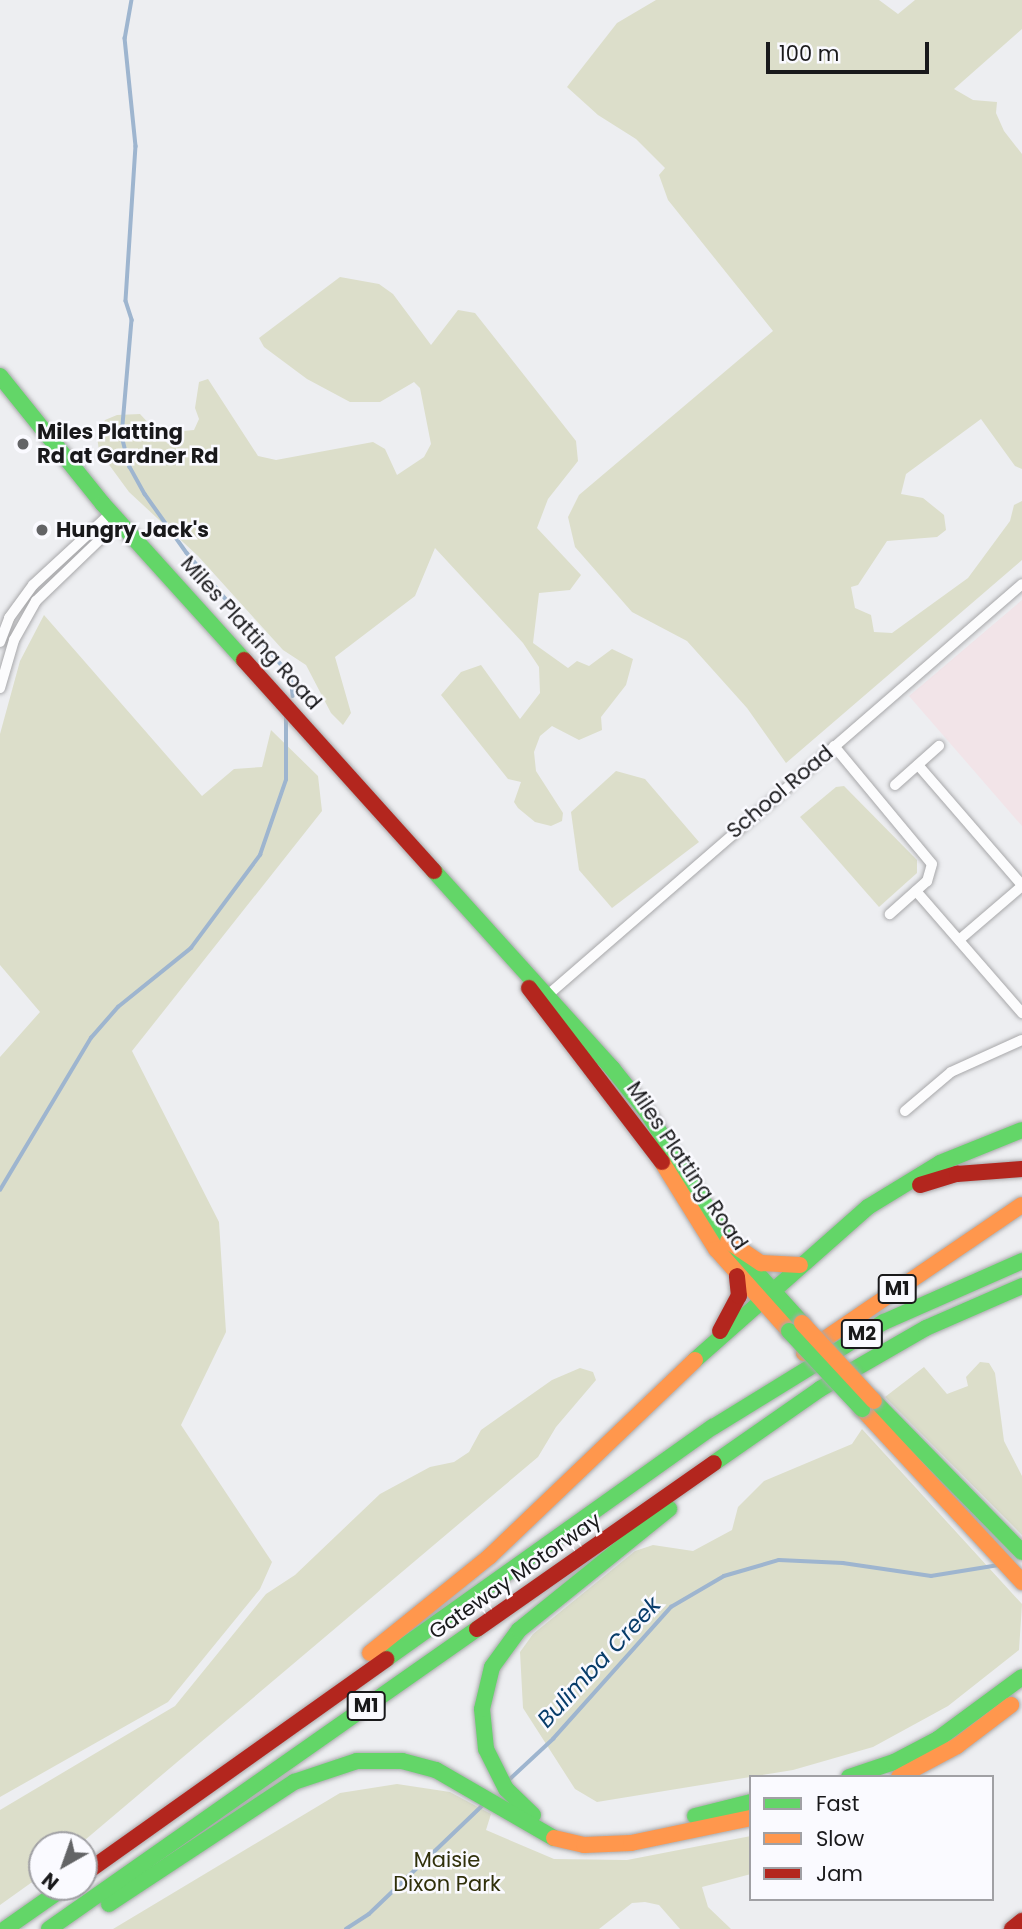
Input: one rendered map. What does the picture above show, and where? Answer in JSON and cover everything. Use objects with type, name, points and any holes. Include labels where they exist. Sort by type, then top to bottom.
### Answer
[{"type":"main road","name":"Miles Platting Road","points":[[0,376],[115,517],[647,1112],[728,1241],[767,1296],[868,1405],[1022,1582]]},
{"type":"main road","name":"Miles Platting Road","points":[[544,998],[640,1130],[701,1228],[737,1276],[767,1296]]},
{"type":"main road","points":[[353,1681],[359,1661],[499,1548],[800,1265],[888,1193],[940,1163],[1022,1130]]},
{"type":"main road","points":[[888,1193],[957,1174],[1022,1169]]},
{"type":"main road","name":"M1","points":[[713,1427],[794,1360],[1022,1205]]},
{"type":"main road","points":[[728,1241],[761,1263],[800,1265]]},
{"type":"main road","name":"Gateway Motorway","points":[[98,1864],[713,1427],[884,1321],[1022,1261]]},
{"type":"main road","points":[[712,1345],[739,1296],[737,1276]]},
{"type":"main road","name":"Gateway Motorway","points":[[49,1929],[683,1484],[874,1356],[976,1304],[1022,1286]]},
{"type":"main road","name":"Miles Platting Road","points":[[868,1405],[1019,1549]]},
{"type":"main road","points":[[683,1484],[668,1510],[525,1625],[501,1652],[488,1680],[482,1709],[483,1736],[508,1803],[551,1837],[601,1846],[749,1818]]},
{"type":"main road","points":[[855,1775],[894,1762],[938,1739],[1022,1677]]},
{"type":"main road","points":[[903,1775],[973,1736],[1022,1695]]},
{"type":"main road","points":[[72,1929],[276,1793],[320,1771],[357,1761],[401,1761],[508,1803],[558,1828],[600,1836],[749,1802]]},
{"type":"main road","points":[[5,1929],[45,1901]]},
{"type":"street","points":[[0,642],[9,618],[33,585],[115,517]]},
{"type":"street","points":[[0,688],[14,640],[41,595],[115,517]]},
{"type":"street","name":"School Road","points":[[544,998],[1022,584]]},
{"type":"street","points":[[33,585],[41,595]]},
{"type":"street","points":[[834,746],[929,855],[931,871],[916,891],[890,914]]},
{"type":"street","points":[[895,785],[939,746]]},
{"type":"street","points":[[918,765],[1022,886],[959,940]]},
{"type":"street","points":[[916,891],[1022,1013]]},
{"type":"street","points":[[905,1111],[951,1072],[1022,1040]]},
{"type":"shaded area","points":[[1022,600],[1022,826],[909,696]]},
{"type":"green space","points":[[656,0],[879,0],[898,14],[915,0],[1022,0],[1022,29],[954,89],[973,100],[997,102],[996,113],[1004,131],[1022,154],[1022,469],[1015,466],[981,419],[906,474],[901,494],[923,498],[944,515],[946,530],[937,537],[887,541],[858,585],[851,587],[855,608],[871,615],[874,632],[892,633],[968,578],[1010,521],[1014,505],[1022,501],[1022,560],[786,763],[747,708],[687,641],[632,612],[575,547],[568,517],[579,495],[773,331],[668,200],[659,175],[665,168],[636,139],[598,115],[567,87],[617,23]]},
{"type":"green space","points":[[340,277],[379,284],[393,294],[431,345],[458,310],[475,313],[576,441],[578,461],[548,499],[537,528],[581,575],[570,590],[539,593],[533,643],[568,668],[577,661],[589,666],[612,649],[633,659],[626,685],[601,717],[602,730],[579,740],[552,726],[540,736],[534,752],[536,771],[563,813],[562,821],[551,826],[535,822],[518,808],[514,802],[521,782],[508,779],[441,695],[461,672],[481,665],[520,719],[540,693],[539,667],[523,643],[435,548],[415,596],[335,657],[351,713],[343,725],[331,713],[306,665],[283,650],[198,556],[129,492],[99,451],[97,436],[105,420],[117,415],[140,414],[168,444],[173,432],[194,430],[199,419],[195,408],[199,382],[208,379],[258,456],[276,460],[373,442],[385,449],[397,475],[424,457],[431,444],[420,388],[414,382],[380,402],[350,402],[307,379],[264,347],[259,338]]},
{"type":"green space","points":[[44,615],[202,796],[234,769],[262,767],[271,730],[318,776],[322,811],[132,1051],[219,1222],[226,1332],[181,1425],[272,1562],[260,1589],[168,1702],[0,1797],[0,1057],[40,1012],[0,965],[0,734],[20,661]]},
{"type":"green space","points":[[616,771],[645,779],[699,842],[612,908],[579,870],[571,812]]},
{"type":"green space","points":[[844,786],[917,860],[917,873],[879,907],[800,817],[836,787]]},
{"type":"green space","points":[[980,1362],[989,1363],[995,1373],[1004,1441],[1022,1476],[1022,1535],[885,1397],[924,1367],[947,1394],[968,1386],[966,1377]]},
{"type":"green space","points":[[580,1368],[593,1372],[596,1380],[556,1427],[538,1457],[96,1831],[28,1831],[28,1885],[0,1905],[0,1810],[175,1706],[266,1594],[295,1575],[380,1494],[430,1467],[454,1462],[469,1452],[481,1430],[552,1380]]},
{"type":"green space","points":[[862,1429],[1022,1604],[1019,1650],[948,1706],[873,1747],[793,1770],[749,1775],[749,1777],[597,1802],[575,1789],[523,1708],[520,1652],[533,1634],[635,1551],[653,1545],[693,1551],[732,1530],[738,1507],[764,1481],[852,1444]]},
{"type":"green space","name":"Maisie Dixon Park","points":[[397,1784],[450,1792],[491,1814],[486,1830],[554,1859],[627,1860],[749,1836],[749,1875],[702,1887],[708,1907],[731,1929],[680,1929],[659,1905],[645,1902],[632,1903],[599,1929],[113,1929],[340,1793]]},
{"type":"waterway","points":[[132,0],[125,38],[136,146],[126,301],[132,320],[122,436],[130,467],[145,494],[187,553],[291,676],[293,696]]},
{"type":"waterway","points":[[0,1190],[91,1038],[118,1007],[191,948],[260,855],[286,780],[286,717]]},
{"type":"waterway","name":"Bulimba Creek","points":[[510,1779],[553,1739],[671,1607],[724,1576],[779,1560],[843,1563],[931,1576],[1000,1565]]},
{"type":"waterway","name":"Bulimba Creek","points":[[346,1929],[369,1914],[482,1806]]},
{"type":"traffic: fast","points":[[0,376],[103,504],[244,660]]},
{"type":"traffic: fast","points":[[434,871],[612,1068],[647,1112],[728,1241],[802,1323]]},
{"type":"traffic: fast","points":[[695,1360],[868,1207],[940,1163],[1022,1130]]},
{"type":"traffic: fast","points":[[386,1659],[713,1427],[884,1322],[1022,1261]]},
{"type":"traffic: fast","points":[[714,1463],[820,1389],[926,1328],[1022,1286]]},
{"type":"traffic: fast","points":[[789,1331],[862,1409]]},
{"type":"traffic: fast","points":[[874,1401],[1022,1552]]},
{"type":"traffic: fast","points":[[533,1815],[506,1789],[486,1749],[482,1709],[492,1667],[519,1630],[669,1509]]},
{"type":"traffic: fast","points":[[49,1929],[477,1629]]},
{"type":"traffic: fast","points":[[855,1775],[894,1762],[938,1739],[1022,1677]]},
{"type":"traffic: fast","points":[[109,1904],[294,1782],[357,1761],[402,1761],[436,1770],[554,1838]]},
{"type":"traffic: fast","points":[[695,1816],[749,1802]]},
{"type":"traffic: fast","points":[[5,1929],[45,1901]]},
{"type":"traffic: slow","points":[[662,1162],[716,1249],[789,1331]]},
{"type":"traffic: slow","points":[[804,1353],[1022,1205]]},
{"type":"traffic: slow","points":[[728,1241],[761,1263],[800,1265]]},
{"type":"traffic: slow","points":[[802,1323],[874,1401]]},
{"type":"traffic: slow","points":[[370,1653],[489,1557],[695,1360]]},
{"type":"traffic: slow","points":[[862,1409],[1022,1582]]},
{"type":"traffic: slow","points":[[903,1775],[957,1746],[1011,1705]]},
{"type":"traffic: slow","points":[[554,1838],[584,1845],[631,1843],[749,1818]]},
{"type":"traffic: jam","points":[[244,660],[434,871]]},
{"type":"traffic: jam","points":[[529,988],[662,1162]]},
{"type":"traffic: jam","points":[[920,1185],[957,1174],[1022,1169]]},
{"type":"traffic: jam","points":[[720,1331],[739,1296],[737,1276]]},
{"type":"traffic: jam","points":[[477,1629],[714,1463]]},
{"type":"traffic: jam","points":[[98,1864],[386,1659]]},
{"type":"traffic: jam","points":[[1012,1929],[1022,1921]]},
{"type":"place","name":"Miles Platting Rd at Gardner Rd","points":[[23,444]]},
{"type":"place","name":"Hungry Jack's","points":[[42,530]]}]
